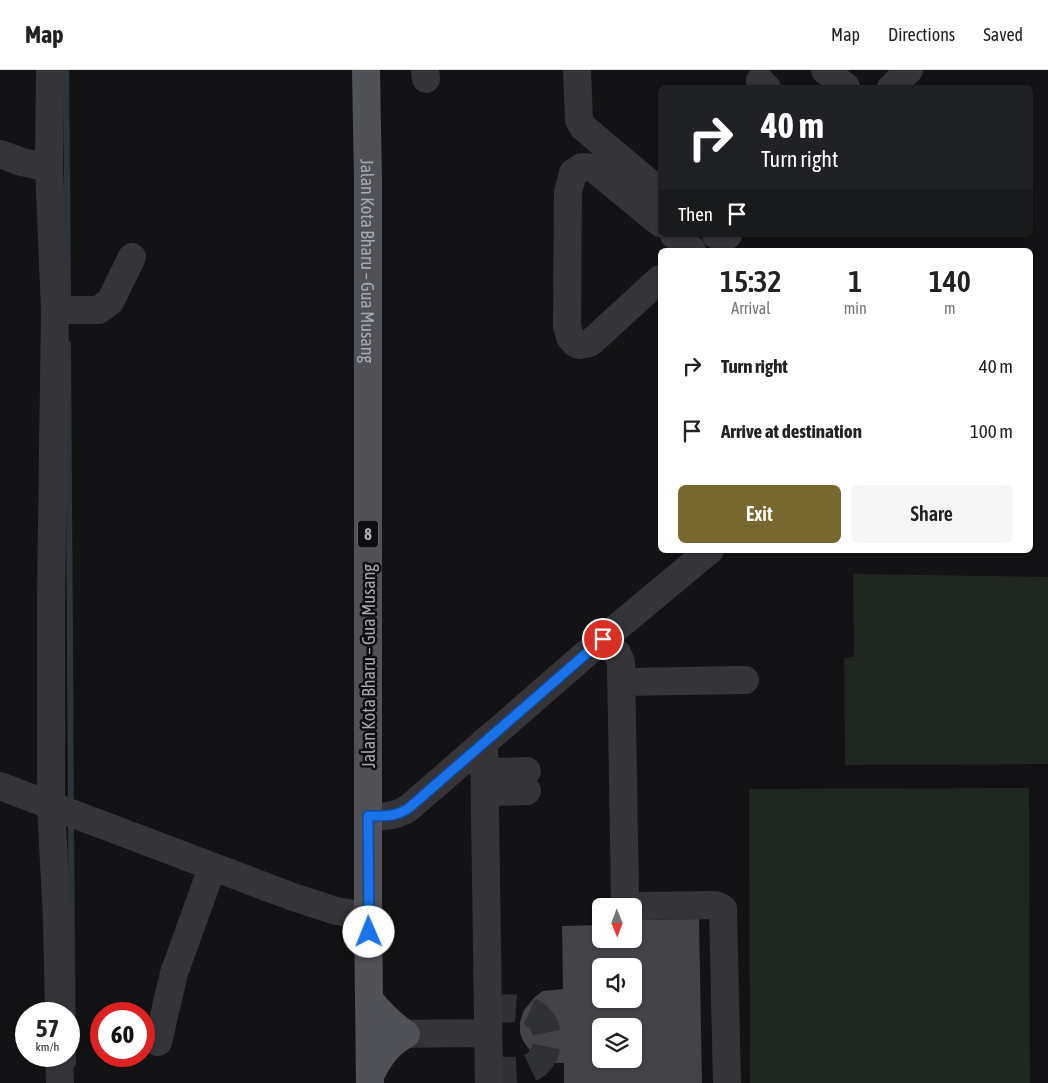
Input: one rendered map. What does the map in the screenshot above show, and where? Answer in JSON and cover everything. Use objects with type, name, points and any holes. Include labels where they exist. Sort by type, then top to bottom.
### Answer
[{"type":"main road","name":"Jalan Kota Bharu – Gua Musang","points":[[366,70],[368,181],[368,916],[370,1079]]},
{"type":"main road","points":[[369,999],[391,1025],[406,1034],[392,1042],[383,1052],[370,1079]]},
{"type":"street","points":[[50,70],[49,168],[65,310],[51,596],[67,812],[57,919],[59,1002]]},
{"type":"street","points":[[577,70],[579,120],[583,128],[658,190]]},
{"type":"street","points":[[825,70],[844,85]]},
{"type":"street","points":[[894,85],[909,70]]},
{"type":"street","points":[[0,154],[22,162],[49,168]]},
{"type":"street","points":[[658,221],[592,168],[582,167],[573,173],[568,192],[567,326],[572,340],[580,345],[590,343],[658,281]]},
{"type":"street","points":[[676,237],[690,248]]},
{"type":"street","points":[[694,248],[706,237]]},
{"type":"street","points":[[65,310],[98,310],[110,302],[132,257]]},
{"type":"street","points":[[368,816],[392,816],[402,813],[603,639],[706,553]]},
{"type":"street","points":[[603,639],[618,653],[623,682],[625,898]]},
{"type":"street","points":[[623,682],[745,680]]},
{"type":"street","points":[[484,742],[489,1083]]},
{"type":"street","points":[[485,782],[527,781]]},
{"type":"street","points":[[0,786],[212,868],[318,905],[368,916]]},
{"type":"street","points":[[158,1042],[174,973],[212,868]]},
{"type":"street","points":[[642,906],[715,905],[723,909],[727,1083]]},
{"type":"street","points":[[370,1034],[488,1033]]},
{"type":"street","points":[[59,1067],[60,1083]]},
{"type":"shaded area","points":[[853,574],[1048,577],[1048,764],[845,765],[844,658],[854,657]]},
{"type":"shaded area","points":[[1029,788],[1030,1083],[750,1083],[749,789]]},
{"type":"building","points":[[699,919],[702,1083],[564,1083],[564,1063],[544,1061],[529,1049],[523,1041],[520,1032],[520,1022],[524,1010],[543,991],[563,989],[562,926],[592,925],[592,948],[642,948],[642,920]]},
{"type":"waterway","points":[[66,70],[68,294]]},
{"type":"waterway","points":[[68,344],[71,806]]},
{"type":"waterway","points":[[71,821],[72,1002]]},
{"type":"tunnel","points":[[488,1009],[516,1008],[531,1012],[539,1018],[547,1034],[545,1052],[533,1066],[520,1071],[489,1070]]},
{"type":"route","points":[[369,932],[368,816],[392,816],[402,813],[410,807],[603,639]]}]
